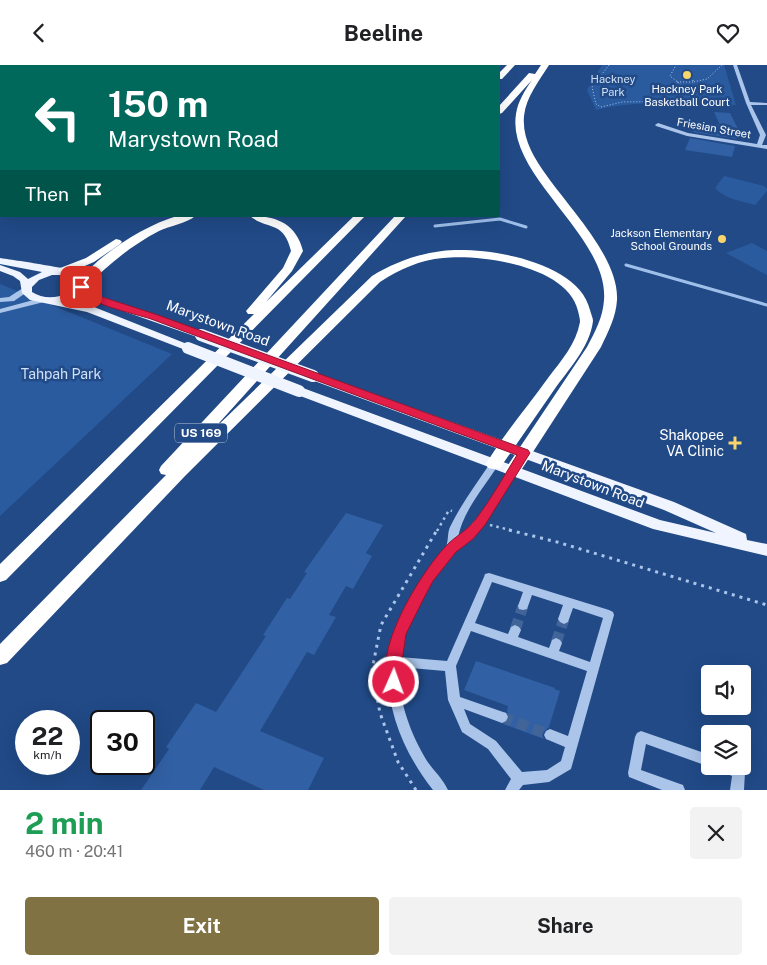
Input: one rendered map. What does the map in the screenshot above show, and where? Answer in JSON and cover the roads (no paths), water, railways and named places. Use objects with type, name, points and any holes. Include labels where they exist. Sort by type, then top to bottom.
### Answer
[{"type":"highway","points":[[500,76],[511,65]]},
{"type":"highway","points":[[500,110],[543,65]]},
{"type":"highway","points":[[512,471],[602,335],[610,306],[611,292],[604,264],[533,164],[521,134],[520,115],[522,107],[543,65]]},
{"type":"highway","points":[[60,271],[90,261],[159,217]]},
{"type":"highway","points":[[82,285],[96,270],[153,230],[161,225],[187,217]]},
{"type":"highway","points":[[155,421],[294,260],[298,251],[292,234],[274,222],[258,217]]},
{"type":"highway","name":"US 169","points":[[0,575],[359,217]]},
{"type":"highway","name":"US 169","points":[[0,651],[400,217]]},
{"type":"highway","points":[[0,657],[179,472],[376,279],[407,262],[426,257],[468,253],[512,259],[549,272],[573,289],[581,299],[586,310],[588,323],[585,334],[494,464]]},
{"type":"main road","points":[[0,261],[60,271]]},
{"type":"main road","points":[[0,268],[20,275],[26,280],[30,296],[44,300],[69,296],[82,285]]},
{"type":"main road","name":"Marystown Road","points":[[60,271],[79,275],[83,280],[84,291],[93,297],[670,506],[767,549]]},
{"type":"main road","points":[[27,288],[39,277],[60,271]]},
{"type":"main road","name":"Marystown Road","points":[[44,300],[90,309],[299,391],[658,525],[767,549]]},
{"type":"street","points":[[734,65],[748,103],[763,135],[759,146]]},
{"type":"street","points":[[748,103],[767,104]]},
{"type":"street","name":"Friesian Street","points":[[658,125],[687,135],[767,147]]},
{"type":"street","points":[[0,300],[11,299],[27,288]]},
{"type":"street","points":[[0,311],[44,300]]},
{"type":"street","points":[[451,548],[454,529],[461,515],[494,464]]},
{"type":"street","points":[[441,790],[420,761],[402,721],[394,682],[394,662],[399,634],[428,577],[451,548],[469,536],[481,522],[512,471]]},
{"type":"street","points":[[489,577],[569,602],[609,615],[566,765],[549,776],[516,784],[492,745],[466,728],[454,700],[450,666],[489,577]]},
{"type":"street","points":[[523,606],[529,590]]},
{"type":"street","points":[[564,619],[569,602]]},
{"type":"street","points":[[468,625],[513,635],[555,649],[594,668]]},
{"type":"street","points":[[394,662],[450,666]]},
{"type":"street","points":[[454,700],[502,717]]},
{"type":"street","points":[[550,735],[572,744]]},
{"type":"street","points":[[678,790],[634,773],[641,737],[701,758]]},
{"type":"street","points":[[737,790],[739,775]]},
{"type":"waterway","points":[[435,226],[500,219],[526,227]]},
{"type":"waterway","points":[[626,265],[767,305]]},
{"type":"tunnel","points":[[515,630],[523,606]]},
{"type":"tunnel","points":[[556,643],[564,619]]},
{"type":"tunnel","points":[[502,717],[550,735]]},
{"type":"place","name":"Hackney Park Basketball Court","points":[[687,75]]},
{"type":"place","name":"Jackson Elementary School Grounds","points":[[722,239]]},
{"type":"place","name":"Shakopee VA Clinic","points":[[735,443]]},
{"type":"park label","name":"Hackney Park","points":[[613,85]]},
{"type":"park label","name":"Tahpah Park","points":[[61,374]]}]
